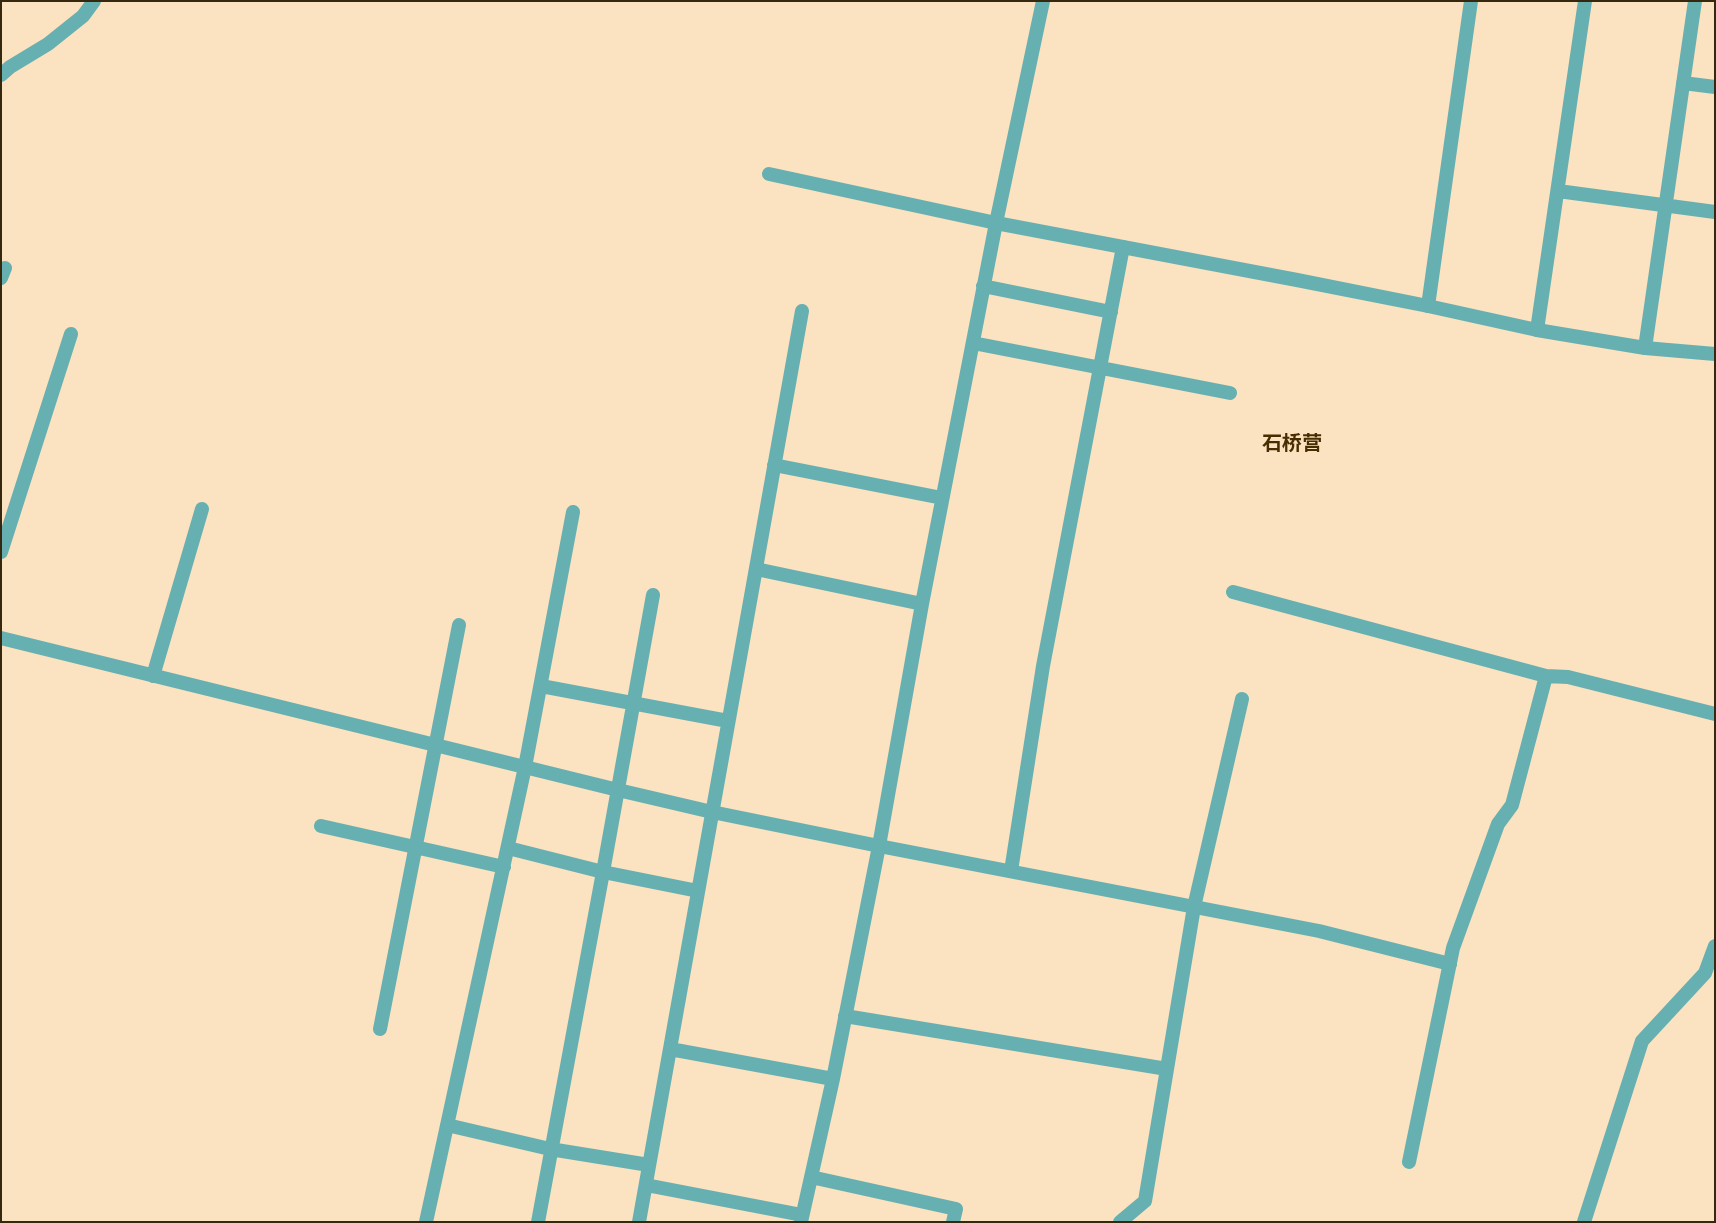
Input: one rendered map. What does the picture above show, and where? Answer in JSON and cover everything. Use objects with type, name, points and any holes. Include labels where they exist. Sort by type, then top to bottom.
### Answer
[{"type":"street","points":[[1,75],[10,67],[48,44],[83,16],[94,1]]},
{"type":"street","points":[[646,1185],[801,1218],[832,1079],[879,846],[942,498],[996,223],[1043,1]]},
{"type":"street","points":[[1428,306],[1471,1]]},
{"type":"street","points":[[1537,330],[1585,1]]},
{"type":"street","points":[[1646,348],[1695,1]]},
{"type":"street","points":[[1683,83],[1715,87]]},
{"type":"street","points":[[768,174],[996,223],[1428,306],[1537,330],[1646,348],[1715,354]]},
{"type":"street","points":[[1558,191],[1715,212]]},
{"type":"street","points":[[1011,871],[1043,666],[1123,247]]},
{"type":"street","points":[[984,286],[1110,312]]},
{"type":"street","points":[[639,1222],[802,311]]},
{"type":"street","points":[[1,552],[71,334]]},
{"type":"street","points":[[973,343],[1230,393]]},
{"type":"street","points":[[774,465],[942,498]]},
{"type":"street","points":[[153,676],[202,508]]},
{"type":"street","points":[[426,1222],[526,767],[573,512]]},
{"type":"street","points":[[756,569],[922,604]]},
{"type":"street","points":[[1233,592],[1546,676],[1568,677],[1715,714]]},
{"type":"street","points":[[538,1222],[653,596]]},
{"type":"street","points":[[380,1029],[459,625]]},
{"type":"street","points":[[1,638],[712,812],[1319,931],[1450,964]]},
{"type":"street","points":[[1409,1162],[1453,948],[1498,824],[1512,806],[1546,676]]},
{"type":"street","points":[[541,686],[728,721]]},
{"type":"street","points":[[1120,1222],[1145,1202],[1194,907],[1242,698]]},
{"type":"street","points":[[321,826],[504,867]]},
{"type":"street","points":[[508,848],[603,872],[698,891]]},
{"type":"street","points":[[1584,1222],[1642,1041],[1705,973],[1715,946]]},
{"type":"street","points":[[845,1016],[1167,1070]]},
{"type":"street","points":[[670,1049],[832,1079]]},
{"type":"street","points":[[447,1125],[550,1149],[650,1165]]},
{"type":"street","points":[[811,1177],[956,1209],[953,1222]]},
{"type":"district","name":"石桥营","points":[[1292,444]]}]
